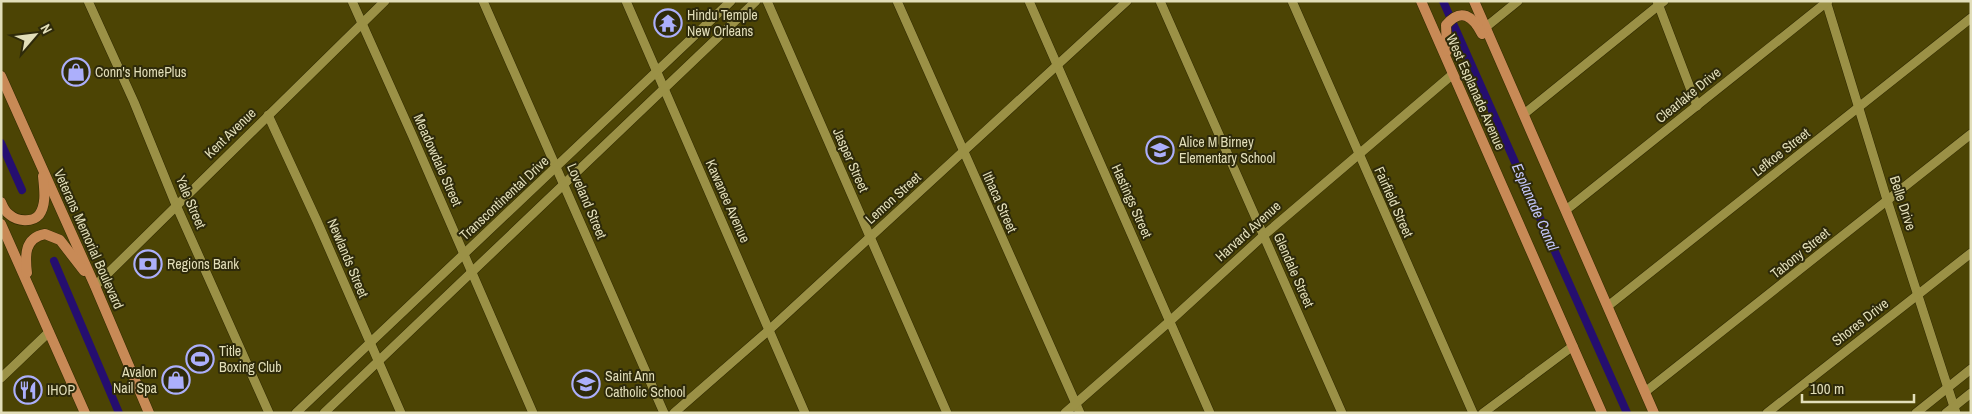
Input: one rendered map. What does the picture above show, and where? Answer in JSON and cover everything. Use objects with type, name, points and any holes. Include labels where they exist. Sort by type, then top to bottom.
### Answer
[{"type":"main road","name":"West Esplanade Avenue","points":[[1421,1],[1602,413]]},
{"type":"main road","points":[[1474,1],[1654,413]]},
{"type":"main road","points":[[1448,63],[1446,25],[1453,18],[1464,15],[1477,24],[1501,76],[1514,91]]},
{"type":"main road","name":"Veterans Memorial Boulevard","points":[[1,76],[95,286],[149,413]]},
{"type":"main road","points":[[1,202],[9,215],[14,218],[25,220],[38,215],[44,198],[42,168]]},
{"type":"main road","points":[[1,224],[85,413]]},
{"type":"main road","points":[[29,288],[25,259],[27,247],[34,238],[46,234],[55,237],[63,243],[95,286]]},
{"type":"street","name":"Yale Street","points":[[88,1],[269,413]]},
{"type":"street","name":"Meadowdale Street","points":[[352,1],[413,136],[533,413]]},
{"type":"street","name":"Kent Avenue","points":[[95,286],[385,1]]},
{"type":"street","name":"Loveland Street","points":[[483,1],[664,413]]},
{"type":"street","name":"Kawanee Avenue","points":[[626,1],[806,413]]},
{"type":"street","name":"Transcontinental Drive","points":[[296,413],[730,1]]},
{"type":"street","points":[[324,413],[756,1]]},
{"type":"street","name":"Jasper Street","points":[[767,1],[947,413]]},
{"type":"street","name":"Ithaca Street","points":[[897,1],[1080,413]]},
{"type":"street","name":"Hastings Street","points":[[1029,1],[1210,413]]},
{"type":"street","name":"Lemon Street","points":[[674,413],[769,330],[1127,1]]},
{"type":"street","name":"Glendale Street","points":[[1160,1],[1342,413]]},
{"type":"street","name":"Fairfield Street","points":[[1292,1],[1473,413]]},
{"type":"street","points":[[1486,27],[1518,1]]},
{"type":"street","name":"Clearlake Drive","points":[[1566,210],[1827,2]]},
{"type":"street","name":"Belle Drive","points":[[1827,2],[1887,200],[1955,410]]},
{"type":"street","points":[[1524,114],[1660,3],[1697,106]]},
{"type":"street","name":"Lefkoe Street","points":[[1608,306],[1971,18]]},
{"type":"street","name":"Harvard Avenue","points":[[1065,413],[1263,236],[1358,153],[1453,74]]},
{"type":"street","name":"Newlands Street","points":[[268,115],[317,221],[401,413]]},
{"type":"street","name":"Tabony Street","points":[[1645,392],[1971,134]]},
{"type":"street","name":"Shores Drive","points":[[1767,413],[1971,253]]},
{"type":"street","points":[[1,378],[49,332]]},
{"type":"street","points":[[1483,413],[1572,346]]},
{"type":"street","points":[[1916,413],[1971,369]]},
{"type":"street","points":[[1946,413],[1955,410],[1971,393]]},
{"type":"waterway","name":"Esplanade Canal","points":[[1443,1],[1627,413]]},
{"type":"waterway","points":[[1,143],[22,190]]},
{"type":"waterway","points":[[54,261],[119,413]]},
{"type":"place","name":"Hindu Temple New Orleans","points":[[668,23]]},
{"type":"place","name":"Conn's HomePlus","points":[[76,72]]},
{"type":"place","name":"Alice M Birney Elementary School","points":[[1160,150]]},
{"type":"place","name":"Regions Bank","points":[[148,264]]},
{"type":"place","name":"Title Boxing Club","points":[[200,359]]},
{"type":"place","name":"Avalon Nail Spa","points":[[176,380]]},
{"type":"place","name":"Saint Ann Catholic School","points":[[586,384]]},
{"type":"place","name":"IHOP","points":[[28,390]]}]
